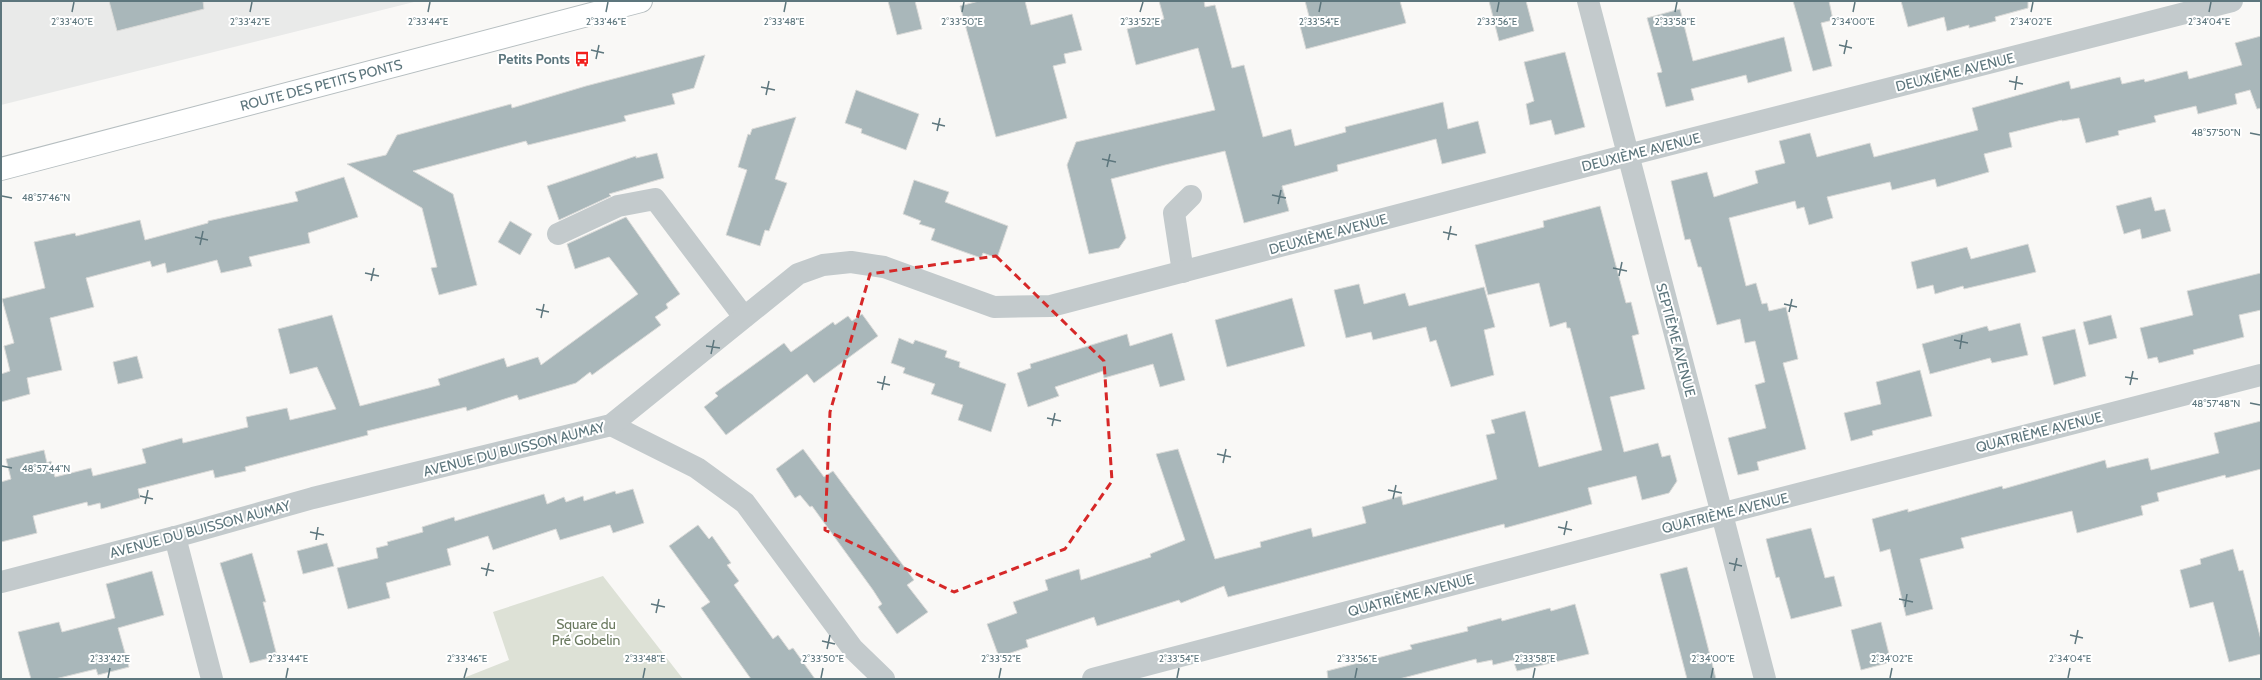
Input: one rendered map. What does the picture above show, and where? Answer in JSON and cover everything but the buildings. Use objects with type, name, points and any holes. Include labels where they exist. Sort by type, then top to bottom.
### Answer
[{"type":"main road","name":"ROUTE DES PETITS PONTS","points":[[1,169],[641,1]]},
{"type":"street","name":"SEPTIÈME AVENUE","points":[[1588,1],[1765,679]]},
{"type":"street","name":"DEUXIÈME AVENUE","points":[[1051,306],[1628,155],[2232,1]]},
{"type":"street","points":[[1183,272],[1174,213],[1191,196]]},
{"type":"street","points":[[558,234],[618,206],[655,199],[744,317]]},
{"type":"street","name":"AVENUE DU BUISSON AUMAY","points":[[1,582],[175,537],[313,498],[611,425],[798,274],[823,265],[852,262],[884,267],[994,307],[1051,306]]},
{"type":"street","name":"QUATRIÈME AVENUE","points":[[1093,679],[1722,514],[2261,375]]},
{"type":"street","points":[[611,425],[697,468],[745,503],[853,649],[884,679]]},
{"type":"street","points":[[175,537],[212,679]]},
{"type":"highlighted area","points":[[996,256],[1104,361],[1112,481],[1065,549],[954,592],[825,530],[830,412],[870,274]]},
{"type":"shaded area","points":[[1,1],[418,1],[1,105]]},
{"type":"green space","name":"Square du Pré Gobelin","points":[[603,576],[683,679],[461,679],[509,660],[493,612]]},
{"type":"place","name":"Petits Ponts","points":[[582,59]]}]
